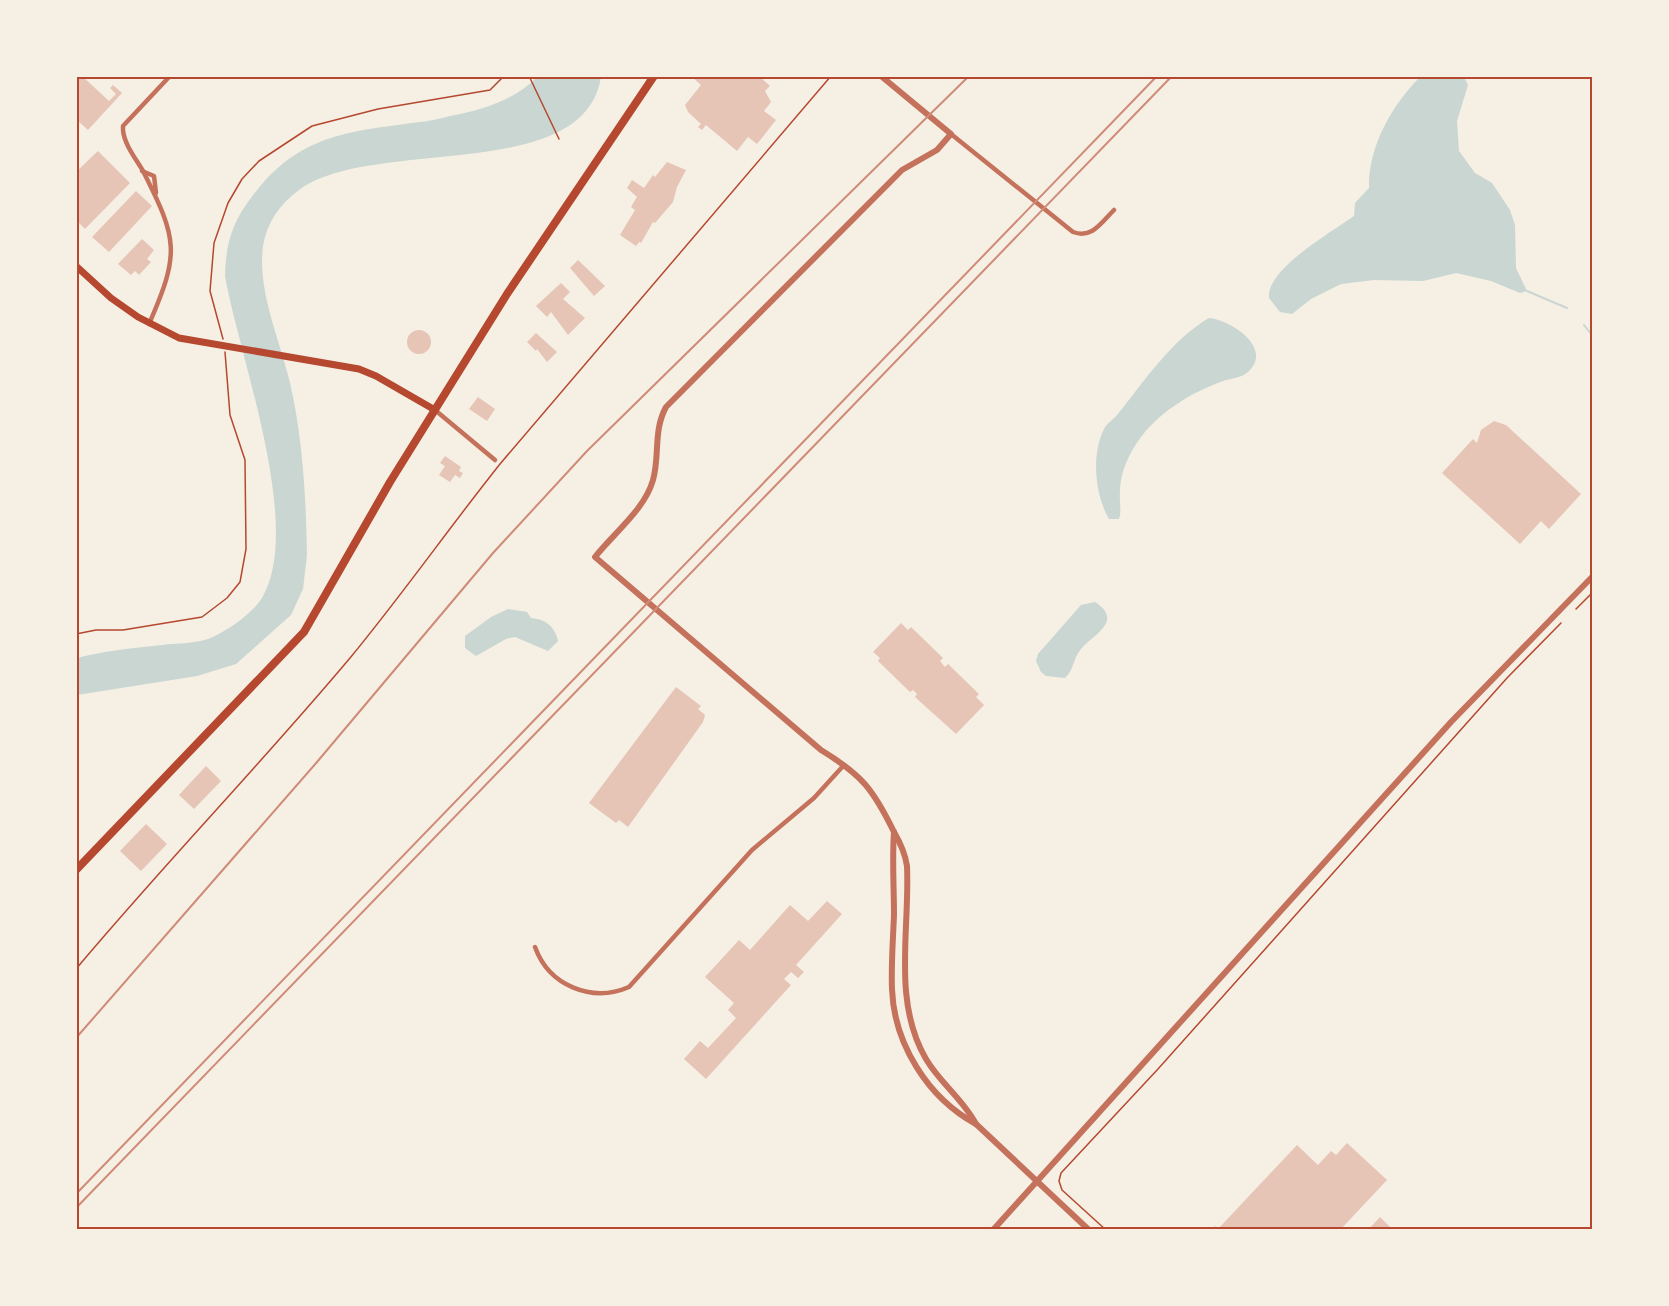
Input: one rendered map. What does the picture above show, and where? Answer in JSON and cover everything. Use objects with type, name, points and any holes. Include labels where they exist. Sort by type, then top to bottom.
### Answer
[{"type":"main road","points":[[76,870],[304,632],[388,485],[507,294],[654,76]]},
{"type":"main road","points":[[76,266],[111,298],[149,324],[179,338],[359,369],[376,376],[435,410]]},
{"type":"street","points":[[149,324],[164,288],[171,262],[169,226],[158,201],[154,176],[142,171],[123,135],[123,126],[170,76]]},
{"type":"street","points":[[881,76],[1065,228],[1082,235],[1091,233],[1114,210]]},
{"type":"street","points":[[951,134],[937,150],[902,170],[666,407],[658,423],[655,474],[647,495],[595,557],[820,750],[844,765],[872,791],[903,845],[907,866],[906,996],[914,1034],[927,1060],[966,1105],[976,1124]]},
{"type":"street","points":[[435,410],[495,459]]},
{"type":"street","points":[[993,1230],[1454,718],[1593,577]]},
{"type":"street","points":[[535,947],[544,964],[579,991],[604,995],[629,987],[752,849],[814,798],[844,765]]},
{"type":"street","points":[[894,831],[892,990],[900,1030],[909,1053],[931,1087],[957,1114],[976,1124],[1089,1230]]},
{"type":"path","points":[[222,333],[210,291],[214,243],[228,203],[242,179],[259,161],[312,126],[378,109],[490,90],[504,76]]},
{"type":"path","points":[[529,76],[559,139]]},
{"type":"path","points":[[76,969],[156,875],[349,659],[436,550],[455,520],[500,464],[831,76]]},
{"type":"path","points":[[76,634],[96,630],[123,630],[202,616],[227,598],[240,582],[246,549],[245,460],[230,415],[226,357]]},
{"type":"path","points":[[1576,609],[1593,593]]},
{"type":"path","points":[[1106,1230],[1062,1190],[1059,1181],[1061,1173],[1158,1069],[1507,678],[1561,624]]},
{"type":"shaded area","points":[[537,77],[601,77],[586,111],[557,133],[517,146],[471,154],[375,165],[332,174],[299,190],[280,208],[271,221],[265,237],[263,280],[270,315],[290,383],[301,447],[307,555],[303,589],[291,615],[236,664],[197,676],[77,695],[77,658],[98,653],[208,639],[238,622],[262,598],[273,567],[276,529],[272,486],[254,394],[225,276],[227,251],[233,230],[243,210],[258,189],[275,170],[293,156],[331,138],[373,128],[430,121],[481,109],[520,91]]},
{"type":"shaded area","points":[[1420,77],[1464,77],[1468,85],[1457,121],[1459,151],[1475,173],[1492,183],[1510,210],[1515,225],[1516,268],[1527,291],[1520,293],[1491,281],[1456,273],[1423,281],[1374,280],[1341,284],[1311,299],[1292,314],[1280,312],[1269,298],[1271,287],[1278,275],[1302,252],[1354,216],[1355,203],[1369,188],[1377,142],[1400,100]]},
{"type":"shaded area","points":[[1209,318],[1228,324],[1246,337],[1253,345],[1256,354],[1255,363],[1243,376],[1223,381],[1178,403],[1149,427],[1123,470],[1119,519],[1109,519],[1100,498],[1096,475],[1097,451],[1104,429],[1170,350],[1195,327]]},
{"type":"shaded area","points":[[1095,602],[1107,615],[1104,627],[1081,649],[1065,678],[1046,676],[1041,672],[1036,661],[1038,654],[1081,605]]},
{"type":"shaded area","points":[[508,609],[527,612],[531,618],[545,622],[555,632],[558,641],[548,651],[515,637],[506,639],[476,656],[465,648],[465,636],[491,617]]},
{"type":"building","points":[[76,76],[82,76],[109,101],[116,94],[110,88],[113,85],[122,93],[88,130],[76,119]]},
{"type":"building","points":[[691,76],[759,76],[770,86],[765,91],[771,102],[764,111],[776,120],[757,144],[748,137],[737,151],[706,125],[702,130],[698,127],[701,124],[688,112],[685,105],[701,85]]},
{"type":"building","points":[[98,151],[130,183],[85,229],[76,220],[76,172]]},
{"type":"building","points":[[667,162],[686,170],[677,187],[673,202],[655,223],[653,222],[641,243],[639,242],[636,246],[620,235],[635,210],[631,207],[637,197],[627,188],[632,180],[644,188],[653,175],[655,177]]},
{"type":"building","points":[[136,191],[152,206],[109,252],[92,237]]},
{"type":"building","points":[[142,239],[154,250],[147,259],[151,262],[139,275],[135,271],[131,275],[118,264]]},
{"type":"building","points":[[578,260],[605,286],[594,296],[570,268]]},
{"type":"building","points":[[561,283],[570,292],[563,299],[585,318],[568,335],[551,312],[547,317],[536,306]]},
{"type":"building","points":[[419,330],[428,333],[431,342],[428,351],[419,354],[410,351],[407,342],[410,333]]},
{"type":"building","points":[[536,333],[557,352],[547,362],[537,349],[536,351],[527,342]]},
{"type":"building","points":[[478,397],[495,409],[487,421],[469,409]]},
{"type":"building","points":[[1494,421],[1506,425],[1581,494],[1549,529],[1541,521],[1520,544],[1442,473],[1473,439],[1477,443],[1481,430]]},
{"type":"building","points":[[445,456],[461,467],[459,471],[463,473],[460,478],[455,475],[450,482],[439,475],[445,466],[440,463]]},
{"type":"building","points":[[901,623],[908,630],[911,627],[943,658],[940,661],[945,667],[948,664],[979,694],[976,697],[984,705],[956,734],[915,697],[917,694],[913,690],[910,692],[878,661],[880,658],[873,652]]},
{"type":"building","points":[[676,687],[701,706],[698,709],[705,715],[703,722],[628,827],[619,820],[616,823],[589,803]]},
{"type":"building","points":[[206,766],[221,781],[194,809],[179,795]]},
{"type":"building","points":[[146,824],[167,844],[141,871],[120,851]]},
{"type":"building","points":[[827,901],[842,914],[796,965],[804,972],[798,978],[791,972],[784,979],[791,985],[706,1079],[684,1059],[700,1041],[708,1048],[736,1018],[728,1010],[734,1003],[705,977],[739,940],[750,950],[790,905],[808,921]]},
{"type":"building","points":[[1347,1143],[1387,1180],[1340,1230],[1212,1230],[1215,1226],[1218,1229],[1297,1145],[1318,1165],[1331,1151],[1336,1155]]},
{"type":"building","points":[[1380,1217],[1393,1230],[1368,1230]]},
{"type":"waterway","points":[[1527,291],[1567,308]]},
{"type":"waterway","points":[[1584,325],[1592,335]]},
{"type":"railway","points":[[76,1038],[317,762],[493,553],[587,451],[969,76]]},
{"type":"railway","points":[[76,1194],[1157,76]]},
{"type":"railway","points":[[76,1208],[1172,76]]}]
